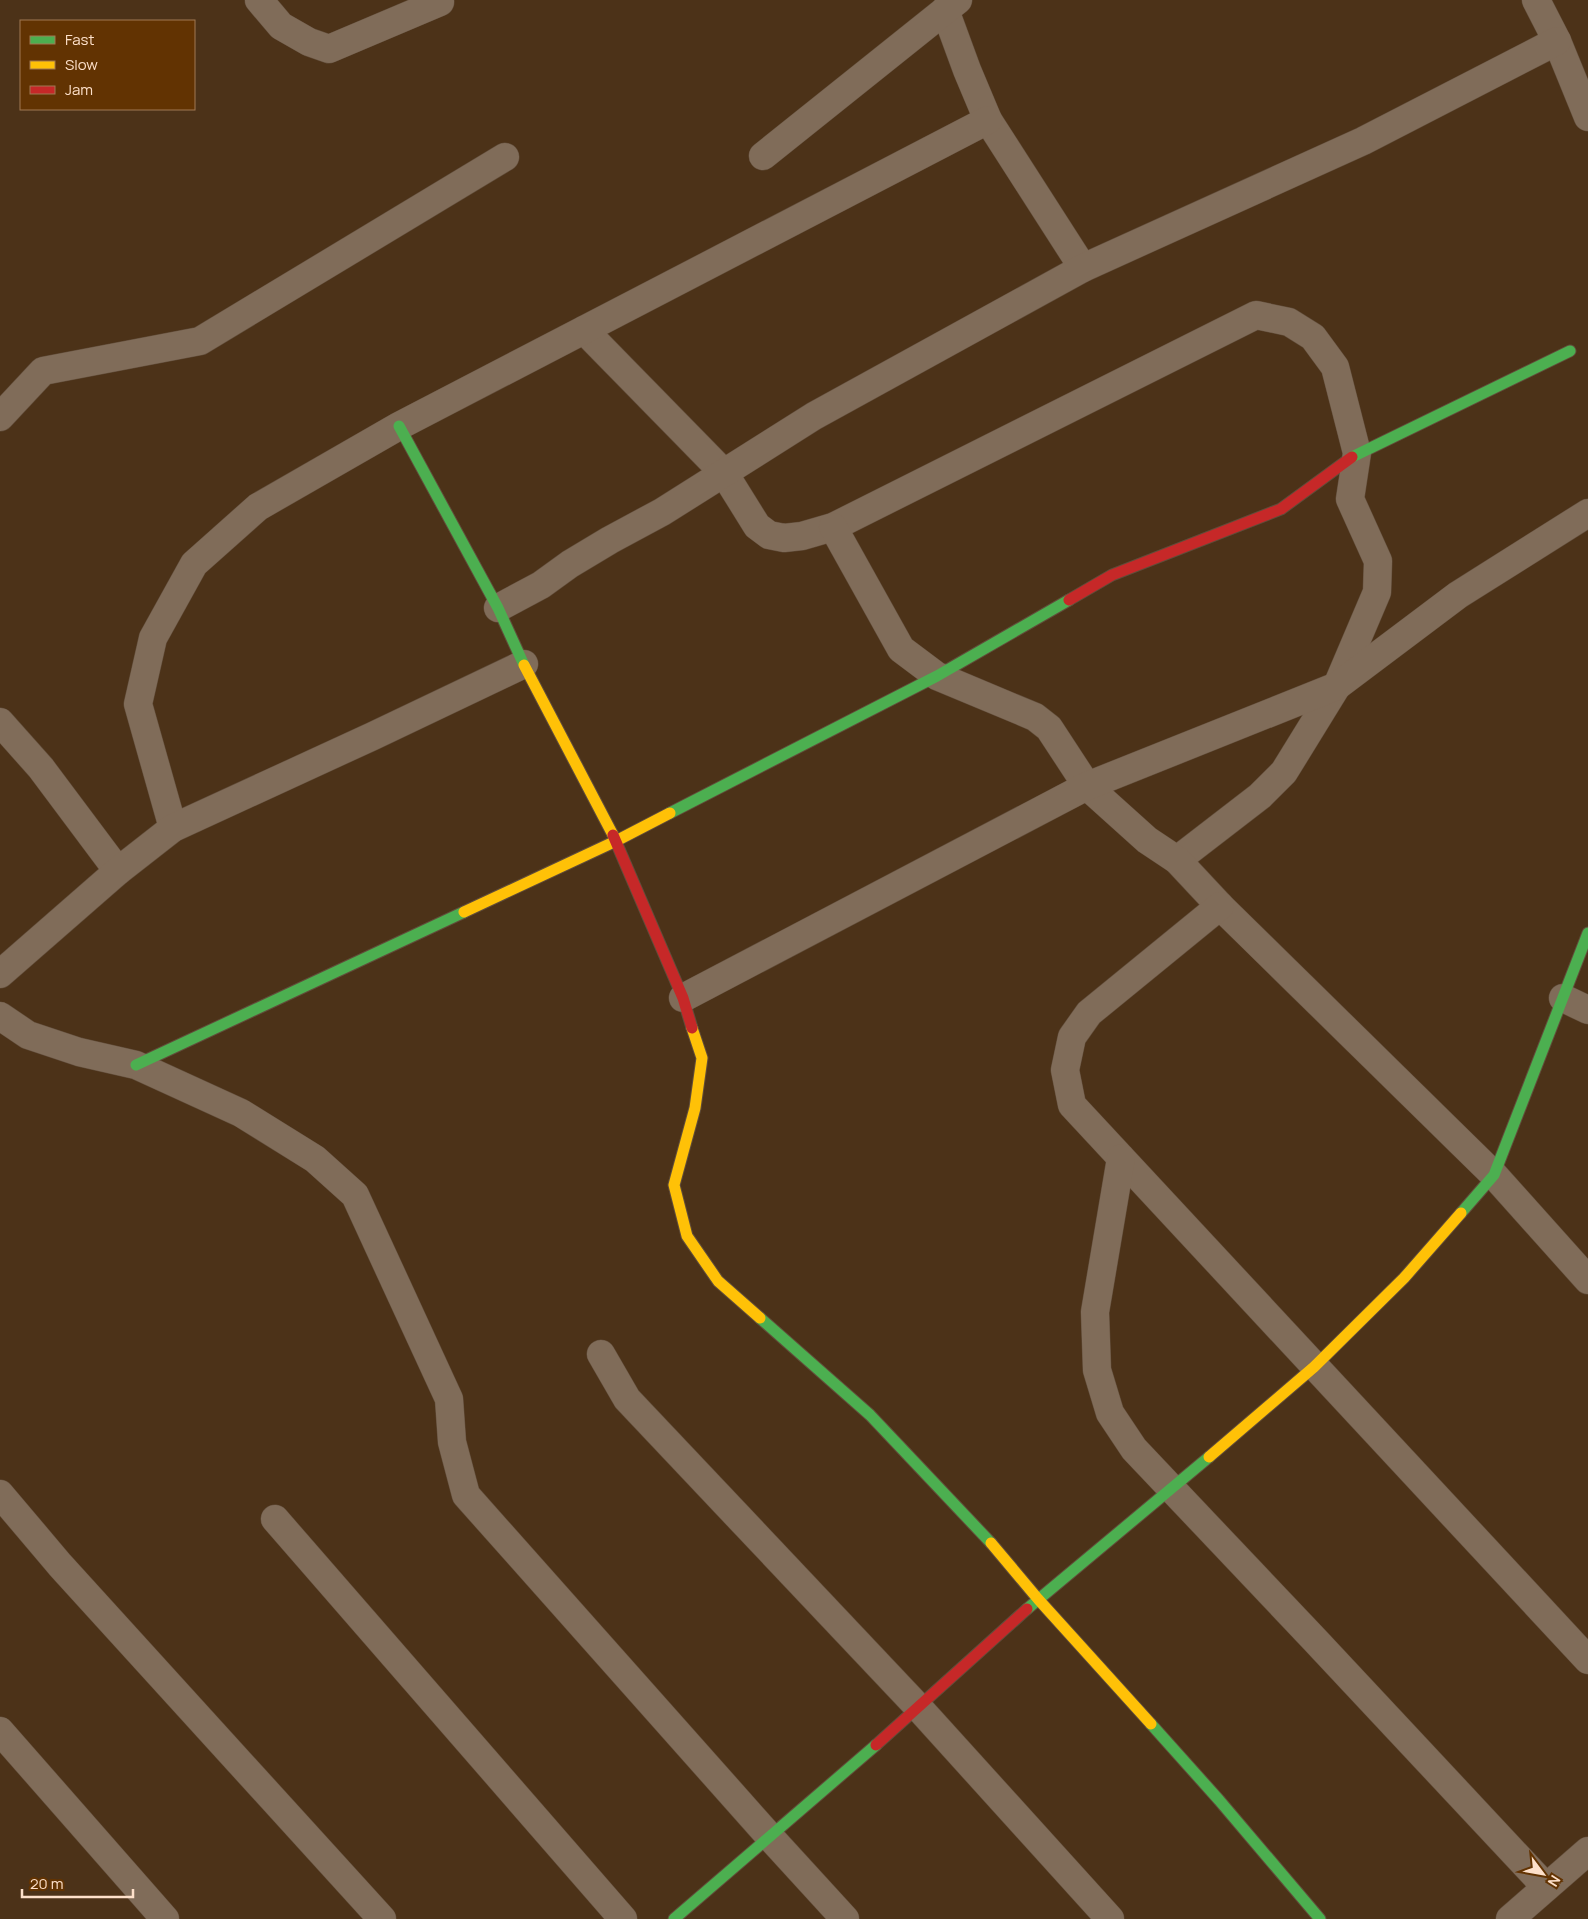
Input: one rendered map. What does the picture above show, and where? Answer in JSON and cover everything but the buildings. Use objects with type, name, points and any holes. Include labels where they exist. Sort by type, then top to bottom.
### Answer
[{"type":"street","points":[[258,0],[281,26],[309,42],[329,49],[442,1]]},
{"type":"street","points":[[1536,0],[1557,41],[1588,117]]},
{"type":"street","points":[[763,156],[952,5],[967,70],[988,120],[1084,268]]},
{"type":"street","points":[[498,608],[541,585],[570,564],[662,512],[814,416],[1084,268],[1363,141],[1557,41]]},
{"type":"street","points":[[173,828],[138,704],[153,638],[194,564],[258,507],[399,426],[988,120]]},
{"type":"street","points":[[0,416],[43,371],[200,341],[505,157]]},
{"type":"street","points":[[584,330],[724,473],[757,526],[769,535],[784,538],[802,536],[833,527],[1256,315],[1289,322],[1313,337],[1335,367],[1357,453],[1350,499],[1378,561],[1377,592],[1337,686],[1284,772],[1260,796],[1177,860]]},
{"type":"street","points":[[136,1065],[616,841],[937,676],[1112,575],[1281,509],[1357,453],[1570,351]]},
{"type":"street","points":[[399,426],[498,608],[524,664],[616,841],[683,998],[702,1058],[695,1108],[674,1185],[687,1236],[718,1281],[870,1415],[993,1545],[1038,1599],[1219,1800],[1320,1919]]},
{"type":"street","points":[[683,998],[1087,786],[1337,686],[1458,595],[1588,512]]},
{"type":"street","points":[[833,527],[901,650],[937,676],[1035,717],[1049,728],[1087,786],[1147,840],[1177,860],[1220,906],[1494,1175],[1588,1280]]},
{"type":"street","points":[[0,974],[118,871],[173,828],[524,664]]},
{"type":"street","points":[[0,722],[41,768],[118,871]]},
{"type":"street","points":[[1220,906],[1089,1012],[1072,1037],[1065,1070],[1072,1105],[1588,1660]]},
{"type":"street","points":[[674,1919],[919,1708],[1038,1599],[1314,1367],[1404,1278],[1494,1175],[1588,933]]},
{"type":"street","points":[[1562,998],[1588,1010]]},
{"type":"street","points":[[0,1016],[28,1035],[79,1052],[136,1065],[241,1113],[315,1159],[355,1195],[448,1400],[452,1442],[466,1495],[845,1919]]},
{"type":"street","points":[[1121,1158],[1095,1312],[1097,1370],[1110,1413],[1134,1449],[1546,1887]]},
{"type":"street","points":[[602,1354],[627,1400],[919,1708],[1110,1919]]},
{"type":"street","points":[[0,1494],[60,1565],[382,1919]]},
{"type":"street","points":[[275,1519],[623,1919]]},
{"type":"street","points":[[0,1731],[164,1919]]},
{"type":"street","points":[[1510,1919],[1588,1852]]},
{"type":"traffic: fast","points":[[1352,457],[1570,351]]},
{"type":"traffic: fast","points":[[399,426],[498,608],[524,665]]},
{"type":"traffic: fast","points":[[670,813],[937,676],[1069,600]]},
{"type":"traffic: fast","points":[[136,1065],[464,912]]},
{"type":"traffic: fast","points":[[1461,1213],[1494,1175],[1588,933]]},
{"type":"traffic: fast","points":[[760,1318],[870,1415],[991,1543]]},
{"type":"traffic: fast","points":[[1027,1609],[1209,1457]]},
{"type":"traffic: fast","points":[[1151,1724],[1219,1800],[1320,1919]]},
{"type":"traffic: fast","points":[[674,1919],[876,1745]]},
{"type":"traffic: slow","points":[[524,665],[613,835]]},
{"type":"traffic: slow","points":[[464,912],[616,841],[670,813]]},
{"type":"traffic: slow","points":[[692,1028],[702,1058],[695,1108],[674,1185],[687,1236],[718,1281],[760,1318]]},
{"type":"traffic: slow","points":[[1209,1457],[1314,1367],[1404,1278],[1461,1213]]},
{"type":"traffic: slow","points":[[991,1543],[1038,1599],[1151,1724]]},
{"type":"traffic: jam","points":[[1069,600],[1112,575],[1281,509],[1352,457]]},
{"type":"traffic: jam","points":[[613,835],[683,998],[692,1028]]},
{"type":"traffic: jam","points":[[876,1745],[1027,1609]]}]
